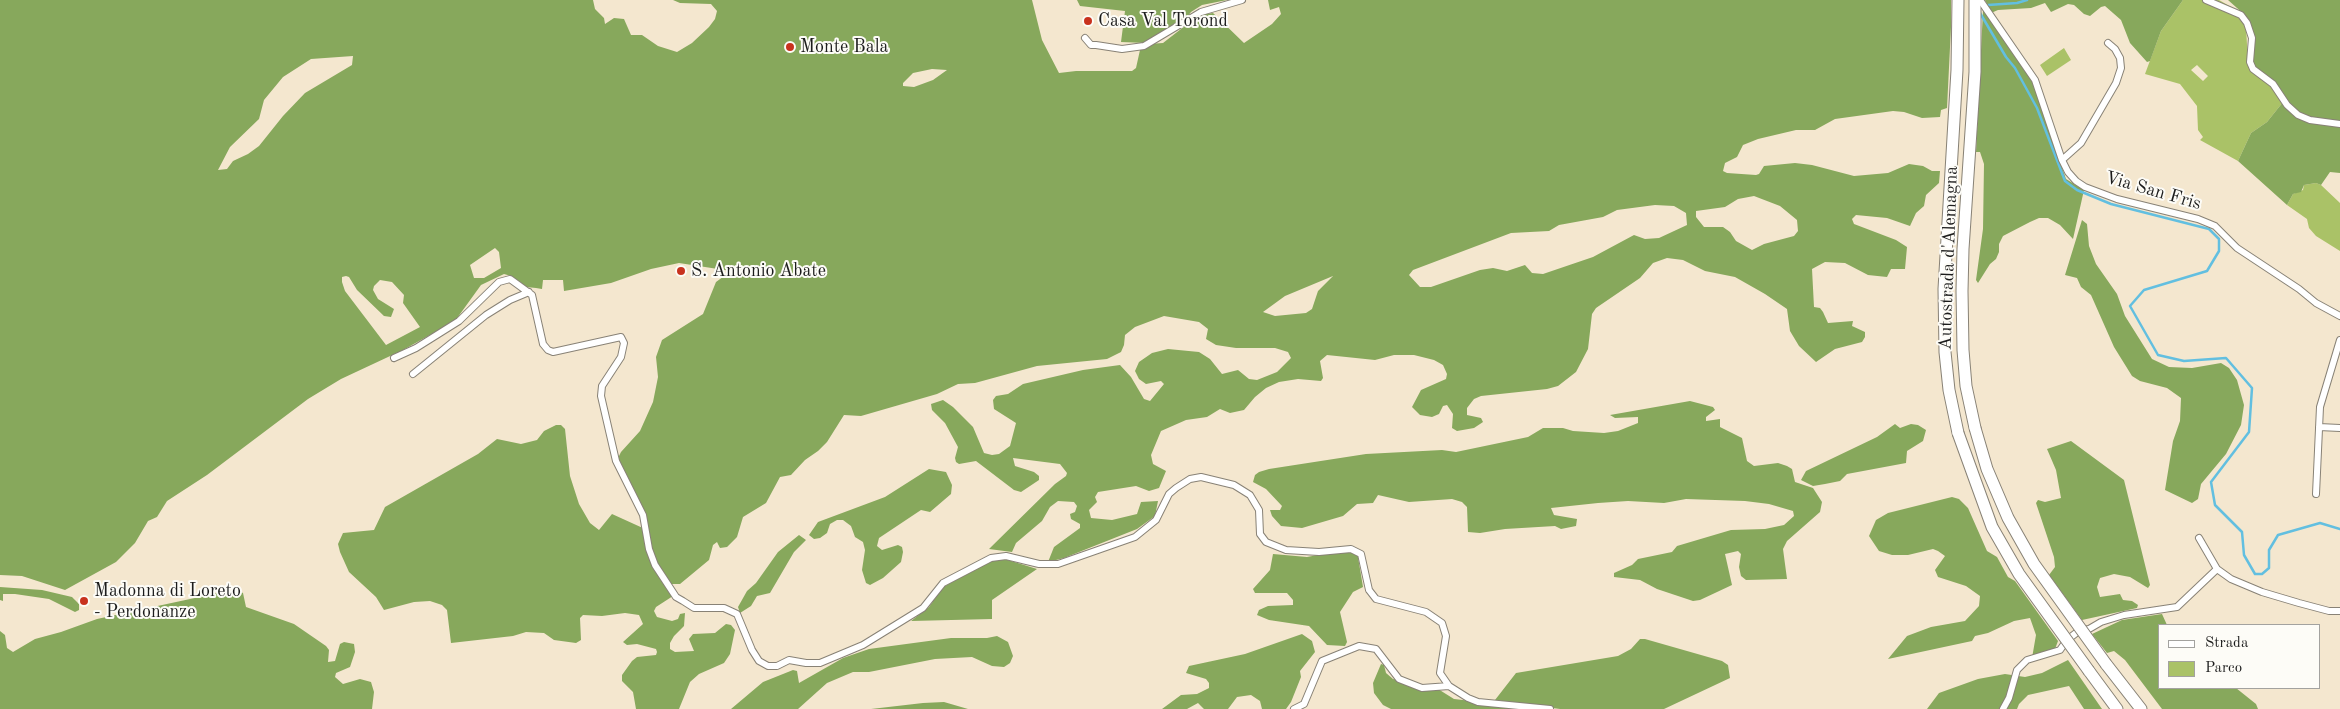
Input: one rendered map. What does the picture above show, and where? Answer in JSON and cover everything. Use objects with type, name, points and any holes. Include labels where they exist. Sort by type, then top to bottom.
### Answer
[{"type":"highway","name":"Autostrada d'Alemagna","points":[[1958,0],[1953,138],[1944,290],[1945,352],[1949,390],[1958,433],[1992,527],[2019,574],[2117,709]]},
{"type":"highway","name":"Autostrada d'Alemagna","points":[[1975,0],[1975,72],[1963,248],[1963,350],[1966,386],[1974,428],[1987,469],[2034,564],[2141,709]]},
{"type":"street","points":[[1085,38],[1090,45],[1096,46],[1122,49],[1144,46],[1201,12],[1242,0]]},
{"type":"street","name":"Via San Fris","points":[[1980,0],[2035,80],[2062,160],[2068,172],[2086,188],[2220,230],[2237,248],[2299,289],[2316,303],[2340,316]]},
{"type":"street","points":[[2206,0],[2241,15],[2247,23],[2252,38],[2250,62],[2253,69],[2273,84],[2287,105],[2298,115],[2310,120],[2340,124]]},
{"type":"street","points":[[2062,160],[2081,143],[2116,83],[2121,68],[2120,58],[2108,43]]},
{"type":"street","points":[[394,358],[459,321],[499,282],[510,279],[532,295],[543,344],[548,350],[560,350],[618,337],[624,342],[619,362],[602,386],[601,396],[616,461],[643,515],[649,549],[655,565],[676,597],[682,601],[694,608],[724,608],[738,614],[752,650],[764,665],[778,666],[788,660],[820,663],[863,645],[923,608],[943,584],[990,558],[1006,556],[1039,564],[1058,564],[1135,536],[1156,520],[1169,494],[1190,479],[1200,478],[1234,484],[1250,496],[1259,510],[1260,534],[1266,542],[1286,550],[1319,552],[1351,549],[1361,554],[1369,590],[1376,599],[1426,612],[1444,627],[1446,643],[1440,667],[1442,678],[1449,686],[1478,702],[1550,709]]},
{"type":"street","points":[[413,374],[486,315],[510,300],[529,292]]},
{"type":"street","points":[[2316,494],[2320,407],[2324,387],[2340,340]]},
{"type":"street","points":[[2319,427],[2340,428]]},
{"type":"street","points":[[2200,538],[2217,569],[2231,579],[2262,592],[2329,611],[2340,611]]},
{"type":"street","points":[[2003,709],[2009,698],[2017,670],[2027,660],[2060,650],[2067,640],[2080,630],[2089,629],[2101,622],[2124,615],[2177,608],[2217,569]]},
{"type":"street","points":[[1294,709],[1304,704],[1322,661],[1359,646],[1376,649],[1399,679],[1422,688],[1449,686]]},
{"type":"green space","points":[[0,0],[593,0],[595,9],[604,18],[605,24],[614,18],[624,19],[631,35],[642,35],[658,46],[677,52],[692,43],[709,27],[715,19],[717,11],[711,4],[680,3],[673,0],[1032,0],[1042,40],[1059,73],[1076,71],[1132,71],[1136,68],[1140,50],[1134,45],[1163,43],[1199,15],[1213,13],[1244,43],[1272,24],[1281,14],[1279,7],[1270,10],[1268,0],[1951,0],[1947,108],[1941,110],[1940,117],[1922,118],[1904,112],[1893,111],[1835,119],[1815,130],[1796,130],[1758,139],[1743,145],[1737,157],[1725,163],[1723,171],[1727,173],[1756,175],[1759,174],[1764,166],[1795,163],[1812,165],[1854,176],[1888,173],[1909,164],[1923,166],[1932,171],[1940,171],[1939,183],[1926,195],[1924,206],[1916,213],[1910,226],[1887,218],[1856,215],[1852,219],[1854,224],[1896,240],[1907,247],[1905,269],[1891,269],[1887,277],[1868,275],[1845,263],[1825,262],[1812,269],[1814,307],[1820,308],[1828,323],[1853,321],[1852,326],[1865,332],[1862,342],[1835,349],[1816,362],[1799,346],[1790,331],[1787,309],[1735,277],[1705,271],[1683,260],[1667,258],[1653,263],[1640,278],[1596,308],[1592,314],[1588,349],[1576,372],[1558,386],[1547,389],[1481,396],[1474,399],[1467,408],[1467,415],[1481,418],[1483,422],[1474,428],[1457,431],[1452,428],[1453,414],[1447,405],[1443,406],[1439,414],[1432,417],[1420,415],[1412,407],[1421,390],[1446,379],[1447,374],[1443,365],[1434,360],[1414,355],[1394,355],[1375,360],[1327,355],[1320,361],[1323,378],[1321,381],[1298,379],[1279,382],[1266,388],[1244,410],[1230,413],[1220,409],[1207,417],[1186,420],[1161,431],[1151,455],[1153,464],[1166,471],[1159,488],[1149,491],[1136,486],[1098,492],[1095,497],[1097,502],[1089,510],[1091,518],[1112,520],[1137,514],[1141,502],[1158,501],[1155,516],[1137,529],[1064,558],[1048,562],[1054,547],[1080,528],[1080,524],[1071,519],[1070,514],[1075,512],[1077,506],[1074,502],[1058,501],[1050,507],[1042,521],[1016,543],[1012,552],[989,549],[1067,473],[1060,464],[1013,458],[1015,466],[1034,472],[1039,476],[1039,480],[1021,492],[1014,490],[976,461],[959,464],[955,458],[958,447],[945,423],[932,410],[931,404],[943,400],[953,407],[973,427],[984,453],[992,455],[999,454],[1010,446],[1016,423],[994,409],[993,400],[996,396],[1008,394],[1023,384],[1083,370],[1120,365],[1131,377],[1144,399],[1150,401],[1164,384],[1161,381],[1146,384],[1139,379],[1135,371],[1139,362],[1152,353],[1168,349],[1199,352],[1210,359],[1222,374],[1238,370],[1249,379],[1257,380],[1277,372],[1291,358],[1288,352],[1275,348],[1236,348],[1216,345],[1206,339],[1208,329],[1199,322],[1164,316],[1135,327],[1125,335],[1121,352],[1107,359],[1037,366],[975,383],[958,384],[937,394],[861,416],[844,415],[827,442],[805,460],[791,475],[780,477],[766,503],[743,517],[737,537],[727,547],[720,548],[717,542],[713,545],[709,560],[680,584],[670,584],[663,577],[652,553],[647,521],[617,460],[621,452],[640,431],[653,402],[658,377],[656,357],[662,340],[703,314],[716,282],[731,271],[679,263],[651,269],[611,283],[564,291],[563,280],[543,280],[542,289],[526,287],[511,276],[504,274],[481,285],[455,321],[403,350],[341,379],[308,399],[207,475],[167,501],[157,517],[148,521],[135,543],[116,562],[65,590],[22,576],[0,575]],"holes":[[[353,56],[352,65],[305,93],[283,116],[259,146],[233,161],[227,169],[218,170],[230,147],[259,119],[264,100],[283,77],[311,59]],[[932,69],[947,70],[933,80],[914,87],[903,86],[903,83],[913,73]],[[1754,196],[1780,206],[1797,220],[1798,231],[1794,236],[1764,244],[1752,250],[1736,241],[1730,232],[1723,227],[1704,227],[1696,217],[1696,211],[1725,207],[1738,199]],[[1655,205],[1674,206],[1686,213],[1687,225],[1659,238],[1645,239],[1634,235],[1593,257],[1543,274],[1532,273],[1525,265],[1507,271],[1493,268],[1480,270],[1431,287],[1420,287],[1409,275],[1413,270],[1511,233],[1549,231],[1559,225],[1603,217],[1617,210]],[[495,248],[499,252],[501,268],[484,278],[474,278],[470,265]],[[1333,276],[1318,291],[1312,309],[1306,313],[1275,316],[1263,312],[1285,296]],[[342,277],[349,277],[357,290],[384,316],[391,317],[394,309],[378,299],[373,290],[380,280],[392,282],[404,295],[403,303],[420,327],[386,345],[345,291]]]},
{"type":"green space","points":[[1077,0],[1227,0],[1202,5],[1191,12],[1166,37],[1157,42],[1146,43],[1121,42],[1125,11],[1080,6]]},
{"type":"green space","points":[[1985,0],[2183,0],[2161,31],[2150,61],[2147,62],[2130,43],[2121,20],[2105,6],[2090,16],[2084,14],[2074,5],[2068,4],[2051,12],[2045,3],[2031,8],[1998,10],[1991,13]]},
{"type":"green space","points":[[2183,0],[2219,0],[2238,11],[2246,26],[2248,64],[2266,81],[2283,102],[2267,122],[2251,133],[2238,161],[2200,140],[2203,137],[2198,130],[2197,106],[2180,84],[2145,74],[2161,31]],"holes":[[[2197,65],[2208,76],[2203,81],[2191,70]]]},
{"type":"green space","points":[[2228,0],[2340,0],[2340,122],[2301,115],[2253,66],[2249,25],[2246,16]]},
{"type":"green space","points":[[1983,10],[2029,73],[2066,179],[2084,190],[2073,239],[2060,225],[2048,218],[2039,218],[2030,222],[2003,236],[1996,259],[1990,264],[1978,283],[1976,280],[1983,229],[1984,164],[1980,152],[1976,152]]},
{"type":"green space","points":[[2064,48],[2071,60],[2047,76],[2040,65]]},
{"type":"green space","points":[[2283,102],[2296,115],[2340,125],[2340,173],[2330,172],[2321,185],[2316,183],[2304,185],[2301,192],[2293,194],[2287,205],[2238,161],[2251,133],[2267,122]]},
{"type":"green space","points":[[2316,183],[2321,185],[2340,203],[2340,251],[2316,236],[2309,228],[2307,219],[2287,205],[2293,194],[2303,190],[2304,185]]},
{"type":"green space","points":[[2082,220],[2087,224],[2089,246],[2096,264],[2117,294],[2125,316],[2152,359],[2169,367],[2192,368],[2221,363],[2229,368],[2237,380],[2244,405],[2241,425],[2226,454],[2201,484],[2198,499],[2192,503],[2165,490],[2173,441],[2180,421],[2181,398],[2167,388],[2140,381],[2132,376],[2114,347],[2091,295],[2081,287],[2077,278],[2065,275]]},
{"type":"green space","points":[[1690,401],[1713,407],[1715,410],[1706,417],[1706,421],[1720,419],[1720,427],[1742,438],[1747,461],[1754,466],[1778,463],[1787,466],[1792,469],[1795,482],[1813,488],[1822,502],[1820,512],[1787,541],[1783,549],[1787,579],[1746,580],[1741,576],[1739,567],[1741,554],[1738,551],[1725,554],[1732,585],[1700,600],[1693,601],[1657,589],[1640,580],[1614,577],[1614,573],[1632,565],[1638,559],[1672,552],[1677,546],[1731,530],[1765,529],[1784,525],[1794,516],[1793,511],[1769,504],[1745,501],[1686,499],[1664,503],[1628,501],[1598,503],[1551,508],[1554,515],[1577,519],[1576,526],[1561,529],[1555,526],[1505,529],[1480,533],[1468,532],[1467,507],[1462,502],[1452,499],[1409,502],[1378,495],[1373,503],[1357,504],[1343,516],[1302,528],[1281,526],[1272,516],[1270,510],[1280,510],[1282,506],[1266,489],[1253,482],[1255,475],[1269,469],[1366,454],[1442,450],[1456,452],[1528,437],[1543,428],[1563,428],[1573,431],[1604,433],[1618,431],[1638,423],[1638,417],[1615,418],[1610,415]]},
{"type":"green space","points":[[1895,424],[1900,428],[1911,424],[1918,425],[1926,430],[1923,441],[1907,451],[1906,463],[1847,474],[1840,481],[1813,486],[1801,480],[1806,471],[1877,437]]},
{"type":"green space","points":[[556,425],[561,425],[565,429],[570,476],[579,504],[590,523],[599,530],[612,514],[645,529],[657,572],[673,596],[656,607],[654,611],[657,617],[672,621],[678,619],[680,614],[685,613],[684,626],[674,636],[670,643],[670,649],[675,652],[694,651],[689,639],[693,634],[715,633],[726,624],[731,625],[735,630],[730,654],[724,663],[699,674],[690,682],[679,709],[636,709],[633,692],[622,681],[622,675],[632,661],[637,657],[656,655],[657,652],[656,649],[637,644],[627,645],[623,642],[643,624],[639,615],[625,613],[602,616],[583,615],[580,618],[581,640],[576,643],[554,640],[544,633],[526,632],[513,636],[451,643],[447,610],[442,605],[430,601],[414,602],[384,610],[376,597],[349,572],[340,552],[338,544],[343,533],[374,530],[385,507],[478,454],[497,439],[521,444],[537,440],[544,431]]},
{"type":"green space","points":[[2071,441],[2124,480],[2150,585],[2148,588],[2130,577],[2114,574],[2100,578],[2097,587],[2100,597],[2120,594],[2123,600],[2132,601],[2138,605],[2137,608],[2082,620],[2049,575],[2055,567],[2054,557],[2036,503],[2038,500],[2045,502],[2061,498],[2056,470],[2047,449]]},
{"type":"green space","points":[[929,469],[946,472],[952,485],[951,494],[930,512],[921,510],[879,538],[877,546],[882,550],[898,545],[902,547],[903,552],[901,562],[883,578],[870,585],[866,583],[862,570],[865,550],[863,542],[855,537],[851,526],[843,520],[837,520],[830,524],[827,533],[820,538],[814,539],[809,535],[818,522],[885,497]]},
{"type":"green space","points":[[1952,497],[1959,499],[1968,508],[1987,551],[1997,557],[2008,577],[2015,581],[2058,641],[2055,649],[2032,658],[2036,635],[2030,618],[2014,621],[1988,633],[1975,636],[1972,641],[1888,659],[1907,636],[1931,627],[1965,621],[1979,606],[1980,596],[1966,586],[1938,577],[1935,570],[1945,556],[1938,551],[1933,549],[1908,555],[1892,555],[1879,551],[1869,536],[1876,520],[1888,513]]},
{"type":"green space","points":[[799,535],[806,540],[794,552],[770,593],[757,596],[751,606],[740,613],[738,607],[747,591],[756,583],[778,552]]},
{"type":"green space","points":[[1344,550],[1357,551],[1363,587],[1353,592],[1340,612],[1347,642],[1345,646],[1327,645],[1309,626],[1269,620],[1257,615],[1259,610],[1268,606],[1293,605],[1293,600],[1287,593],[1255,593],[1253,589],[1270,570],[1273,554],[1307,557]]},
{"type":"green space","points":[[993,560],[1008,560],[1037,569],[992,600],[992,619],[911,621],[929,607],[943,587]]},
{"type":"green space","points":[[0,587],[42,590],[72,597],[79,604],[79,610],[75,612],[49,599],[15,594],[3,594],[3,601],[0,600]]},
{"type":"green space","points":[[239,591],[243,593],[246,607],[294,624],[326,646],[329,650],[328,662],[335,661],[340,644],[344,642],[354,644],[355,652],[350,667],[336,673],[335,677],[343,684],[360,679],[371,682],[374,692],[372,709],[0,709],[0,631],[5,635],[7,648],[13,652],[35,639],[97,619],[218,593]]},
{"type":"green space","points":[[2162,614],[2167,624],[2158,624],[2158,689],[2237,689],[2256,704],[2258,709],[2162,709],[2125,660],[2114,651],[2107,653],[2092,634],[2122,620]]},
{"type":"green space","points":[[1302,634],[1312,641],[1315,652],[1300,671],[1301,677],[1291,702],[1286,709],[1262,709],[1260,701],[1251,695],[1237,697],[1228,709],[1204,709],[1198,703],[1187,709],[1162,709],[1181,695],[1197,694],[1209,688],[1209,683],[1206,679],[1186,673],[1189,666],[1245,654]]},
{"type":"green space","points":[[997,636],[1008,642],[1013,656],[1010,663],[1004,667],[992,666],[972,657],[935,659],[869,672],[853,672],[827,683],[798,709],[731,709],[763,682],[793,670],[797,671],[799,683],[843,658],[869,649],[951,638],[987,638]]},
{"type":"green space","points":[[1640,639],[1722,661],[1728,665],[1730,678],[1664,709],[1560,709],[1495,700],[1516,673],[1618,656],[1631,649]]},
{"type":"green space","points":[[2068,660],[2102,709],[2084,709],[2069,686],[2028,695],[2019,704],[2017,709],[1927,709],[1939,693],[1978,679],[2005,674],[2025,677],[2042,673]]},
{"type":"green space","points":[[1381,664],[1384,665],[1386,673],[1393,679],[1438,689],[1454,699],[1542,709],[1391,709],[1383,705],[1374,693],[1373,683]]},
{"type":"green space","points":[[944,702],[968,709],[871,709],[923,703]]},
{"type":"waterway","points":[[1988,5],[2017,3],[2027,0]]},
{"type":"waterway","points":[[1980,13],[2006,57],[2015,68],[2037,108],[2065,181],[2077,190],[2111,204],[2209,229],[2219,239],[2219,251],[2207,271],[2144,290],[2130,306],[2158,355],[2184,361],[2226,358],[2252,388],[2249,432],[2211,482],[2215,505],[2242,532],[2244,555],[2255,574],[2262,574],[2269,568],[2269,550],[2278,535],[2320,523],[2340,529]]},
{"type":"place","name":"Casa Val Torond","points":[[1088,21]]},
{"type":"place","name":"Monte Bala","points":[[790,47]]},
{"type":"place","name":"S. Antonio Abate","points":[[681,271]]},
{"type":"place","name":"Madonna di Loreto - Perdonanze","points":[[84,601]]}]
